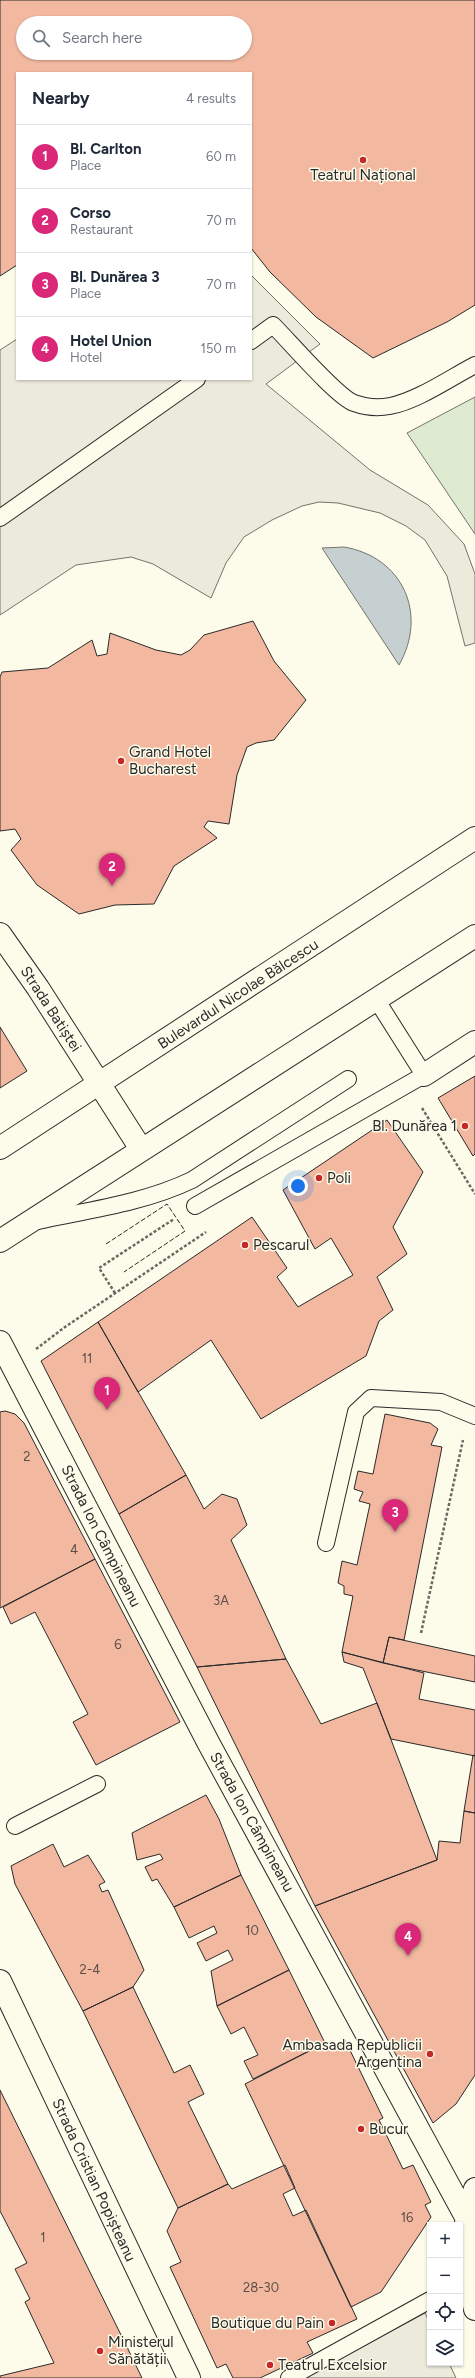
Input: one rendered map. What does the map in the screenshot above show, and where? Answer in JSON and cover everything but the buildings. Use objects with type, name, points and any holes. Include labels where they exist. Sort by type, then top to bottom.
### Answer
[{"type":"street","name":"Bulevardul Nicolae Bălcescu","points":[[0,1148],[475,838]]},
{"type":"street","name":"Strada Batiștei","points":[[0,934],[38,988],[141,1149]]},
{"type":"street","points":[[0,1240],[475,936]]},
{"type":"street","points":[[417,1080],[475,1042]]},
{"type":"street","name":"Strada Ion Câmpineanu","points":[[0,1342],[209,1744],[466,2217]]},
{"type":"street","name":"Strada Cristian Popișteanu","points":[[0,1982],[189,2378]]},
{"type":"street","points":[[475,2190],[466,2217],[463,2237],[464,2281],[475,2309]]},
{"type":"lane","points":[[252,340],[273,325],[333,387],[352,403],[371,407],[390,406],[406,400],[475,365]]},
{"type":"lane","points":[[0,518],[196,380]]},
{"type":"lane","points":[[195,1206],[417,1080],[376,999]]},
{"type":"lane","points":[[26,1224],[155,1195],[175,1188],[192,1180],[348,1079]]},
{"type":"lane","points":[[326,1543],[356,1412],[371,1398],[441,1402],[472,1414]]},
{"type":"lane","points":[[15,1826],[97,1784]]},
{"type":"lane","points":[[289,2378],[427,2302]]},
{"type":"path","points":[[417,1080],[412,1092],[475,1194]]},
{"type":"path","points":[[115,1293],[99,1268],[176,1218]]},
{"type":"path","points":[[421,1633],[472,1414]]},
{"type":"green space","points":[[475,397],[475,534],[407,433]]},
{"type":"shaded area","points":[[252,276],[320,344],[266,384],[370,470],[428,505],[464,544],[475,574],[475,643],[465,646],[447,576],[425,540],[406,526],[380,513],[338,503],[319,502],[302,506],[272,520],[244,537],[226,563],[211,598],[153,564],[131,557],[76,565],[0,615],[0,350],[16,340],[16,380],[252,380]]},
{"type":"shaded area","points":[[344,547],[364,553],[382,562],[395,575],[404,591],[410,608],[411,626],[407,646],[399,665],[322,548]]},
{"type":"shaded area","points":[[425,2313],[427,2317],[427,2366],[450,2366],[456,2378],[304,2378]]},
{"type":"fence","points":[[106,1244],[167,1204],[185,1231],[124,1272]]},
{"type":"place","name":"Teatrul Național","points":[[363,160]]},
{"type":"place","name":"Grand Hotel Bucharest","points":[[121,761]]},
{"type":"place","name":"Corso","points":[[112,886]]},
{"type":"place","name":"Bl. Dunărea 1","points":[[465,1126]]},
{"type":"place","name":"Poli","points":[[319,1178]]},
{"type":"place","name":"Pescarul","points":[[245,1245]]},
{"type":"place","name":"Bl. Carlton","points":[[107,1410]]},
{"type":"place","name":"Bl. Dunărea 3","points":[[395,1532]]},
{"type":"place","name":"Hotel Union","points":[[408,1956]]},
{"type":"place","name":"Ambasada Republicii Argentina","points":[[430,2054]]},
{"type":"place","name":"Bucur","points":[[361,2129]]},
{"type":"place","name":"Boutique du Pain","points":[[332,2323]]},
{"type":"place","name":"Ministerul Sănătății","points":[[100,2351]]},
{"type":"place","name":"Teatrul Excelsior","points":[[270,2365]]}]
